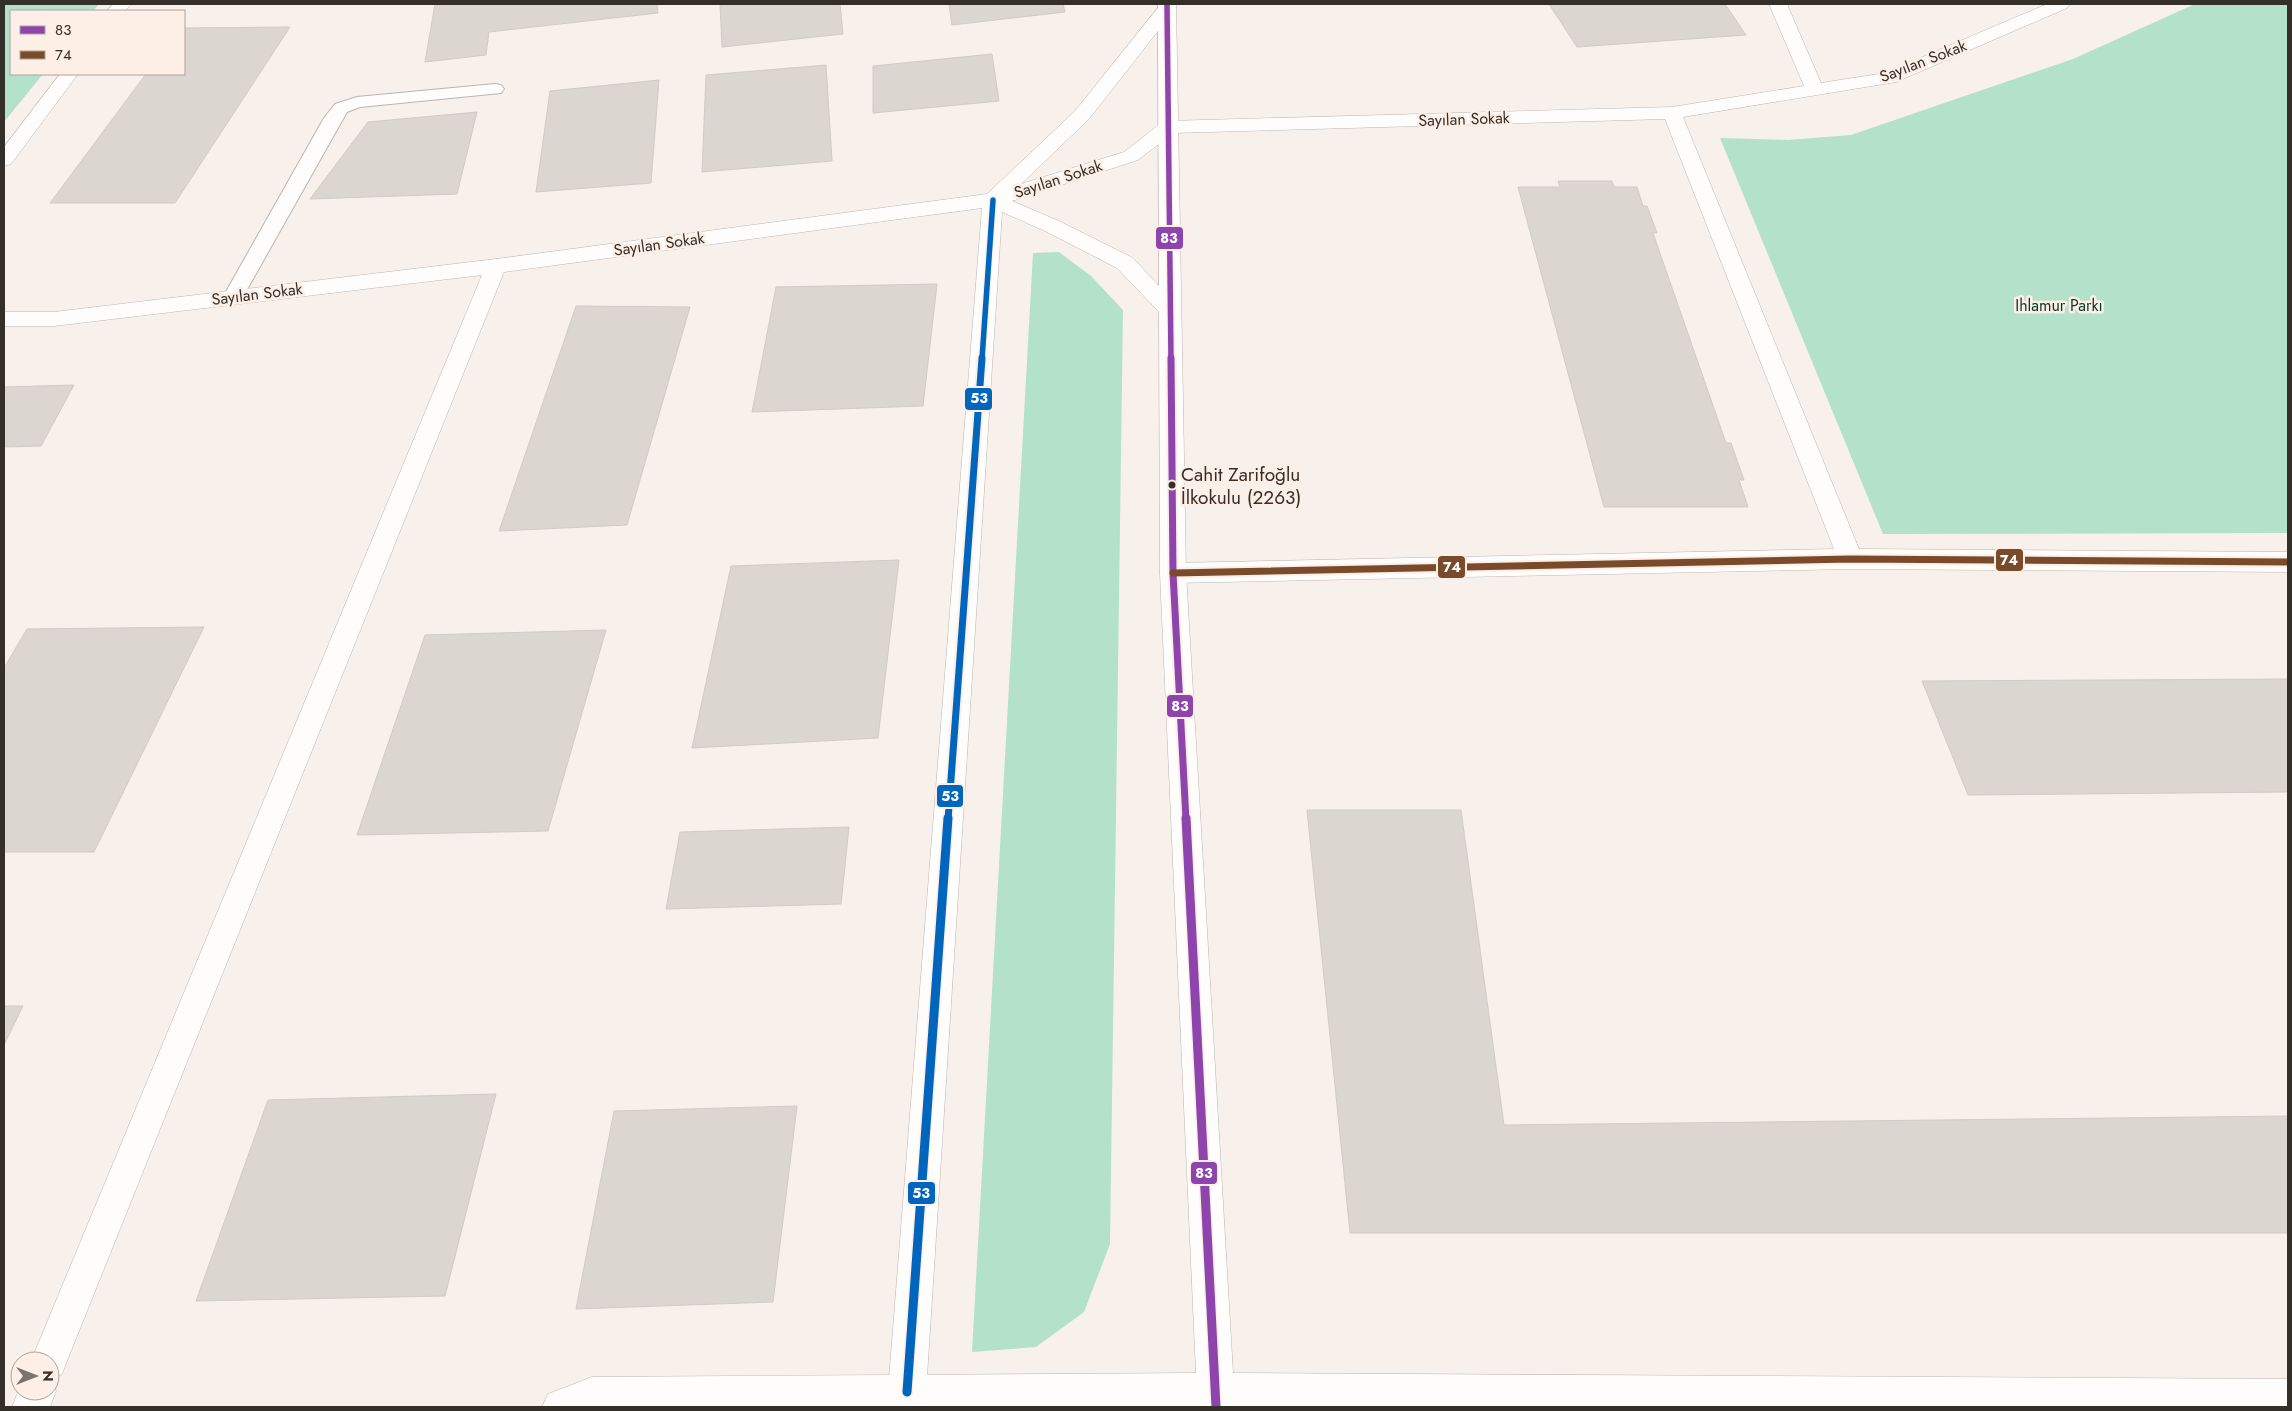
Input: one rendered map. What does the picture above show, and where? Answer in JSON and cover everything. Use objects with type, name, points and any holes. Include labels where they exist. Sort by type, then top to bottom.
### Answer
[{"type":"street","points":[[1778,4],[1815,90]]},
{"type":"street","name":"Sayılan Sokak","points":[[4,319],[54,319],[496,266],[993,200],[1131,156],[1168,127],[1672,113],[1889,78],[2061,4]]},
{"type":"street","points":[[1167,6],[1174,573],[1216,1400]]},
{"type":"street","points":[[906,1392],[993,200],[1082,116],[1167,6]]},
{"type":"street","points":[[4,160],[68,75]]},
{"type":"street","points":[[1672,113],[1850,559]]},
{"type":"street","points":[[993,200],[1052,226],[1125,263],[1170,310]]},
{"type":"street","points":[[53,1351],[496,266]]},
{"type":"street","points":[[1174,573],[1850,559],[2288,562]]},
{"type":"street","points":[[561,1407],[592,1396],[906,1392],[1216,1400],[1776,1393],[2288,1398]]},
{"type":"lane","points":[[233,297],[333,118],[342,108],[357,102],[495,89]]},
{"type":"green space","points":[[4,4],[99,4],[94,10],[10,10],[10,75],[42,75],[4,122]]},
{"type":"green space","name":"Ihlamur Parkı","points":[[2195,4],[2288,4],[2288,533],[1883,534],[1720,138],[1788,140],[1851,135],[2073,59]]},
{"type":"green space","points":[[1059,252],[1091,276],[1123,310],[1110,1244],[1084,1312],[1036,1347],[972,1352],[1033,253]]},
{"type":"building","points":[[435,4],[657,4],[658,13],[489,32],[486,55],[425,62]]},
{"type":"building","points":[[720,4],[840,4],[843,34],[722,47]]},
{"type":"building","points":[[949,4],[1063,4],[1065,12],[952,25]]},
{"type":"building","points":[[1549,4],[1725,4],[1746,35],[1577,47]]},
{"type":"building","points":[[290,27],[175,203],[50,203],[145,75],[185,75],[185,28]]},
{"type":"building","points":[[992,54],[999,101],[873,113],[873,66]]},
{"type":"building","points":[[826,65],[832,161],[702,172],[706,75]]},
{"type":"building","points":[[659,80],[651,183],[536,192],[550,91]]},
{"type":"building","points":[[477,112],[457,194],[310,199],[368,122]]},
{"type":"building","points":[[1558,181],[1612,181],[1614,187],[1637,187],[1643,206],[1647,206],[1657,233],[1653,233],[1726,443],[1731,443],[1744,480],[1739,480],[1748,507],[1604,507],[1518,187],[1560,187]]},
{"type":"building","points":[[937,284],[923,406],[752,412],[776,287]]},
{"type":"building","points":[[576,306],[690,307],[627,525],[499,531]]},
{"type":"building","points":[[74,385],[41,446],[4,447],[4,387]]},
{"type":"building","points":[[899,560],[878,738],[692,748],[731,566]]},
{"type":"building","points":[[204,627],[94,852],[4,852],[4,668],[27,629]]},
{"type":"building","points":[[606,630],[548,831],[357,835],[425,635]]},
{"type":"building","points":[[2288,679],[2288,792],[1968,795],[1922,681]]},
{"type":"building","points":[[1307,810],[1461,810],[1504,1125],[2288,1116],[2288,1233],[1350,1233]]},
{"type":"building","points":[[849,827],[841,904],[666,909],[680,832]]},
{"type":"building","points":[[4,1006],[23,1006],[4,1045]]},
{"type":"building","points":[[496,1094],[445,1296],[196,1301],[268,1100]]},
{"type":"building","points":[[797,1106],[773,1302],[576,1309],[614,1111]]},
{"type":"transit line","name":"83","points":[[1167,4],[1173,573],[1216,1407]]},
{"type":"transit line","name":"53","points":[[907,1392],[993,200]]},
{"type":"transit line","name":"74","points":[[1173,573],[1850,559],[2288,562]]},
{"type":"place","name":"Cahit Zarifoğlu İlkokulu (2263)","points":[[1172,485]]}]
